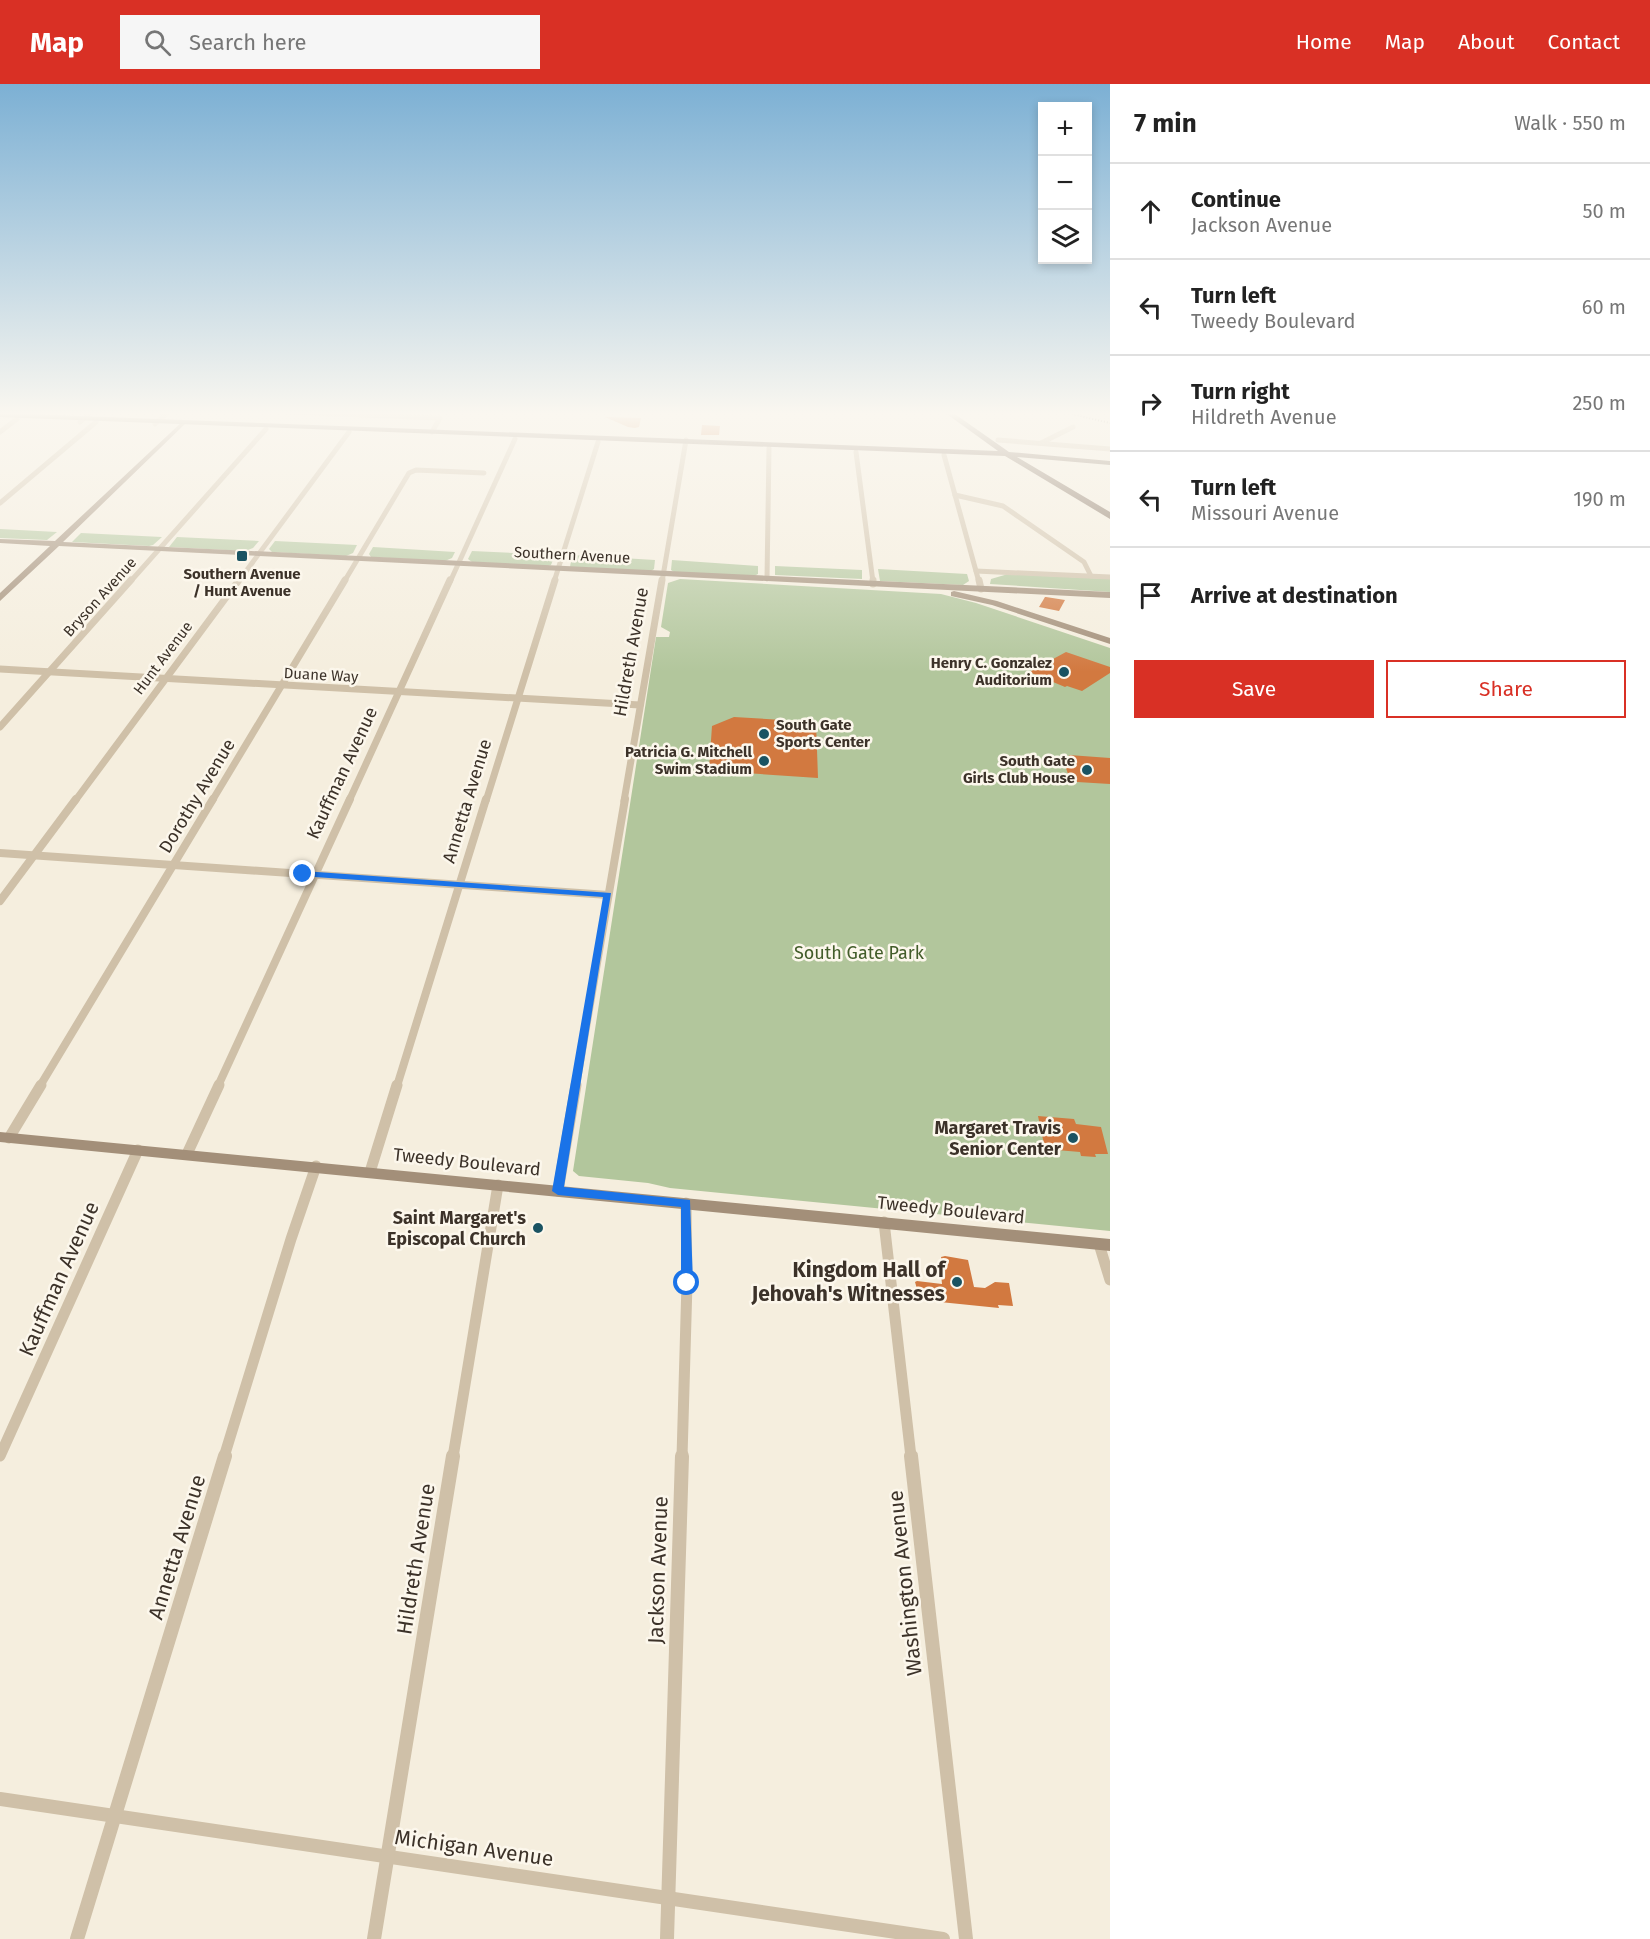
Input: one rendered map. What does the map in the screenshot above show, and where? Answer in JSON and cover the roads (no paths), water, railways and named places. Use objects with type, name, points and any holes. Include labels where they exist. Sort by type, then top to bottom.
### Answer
[{"type":"main road","points":[[1082,499],[1110,516]]},
{"type":"main road","points":[[1091,499],[1110,509]]},
{"type":"street","points":[[0,598],[104,499]]},
{"type":"street","name":"Bryson Avenue","points":[[0,727],[204,499]]},
{"type":"street","name":"Hunt Avenue","points":[[0,901],[299,499]]},
{"type":"street","name":"Dorothy Avenue","points":[[4,1137],[395,499]]},
{"type":"street","name":"Kauffman Avenue","points":[[187,1154],[488,499]]},
{"type":"street","name":"Annetta Avenue","points":[[370,1172],[580,499]]},
{"type":"street","name":"Hildreth Avenue","points":[[558,1191],[675,499]]},
{"type":"street","points":[[767,579],[768,499]]},
{"type":"street","points":[[862,499],[873,584]]},
{"type":"street","points":[[956,499],[981,589],[1110,595]]},
{"type":"street","points":[[978,499],[1006,507],[1084,562],[1091,576]]},
{"type":"street","name":"Southern Avenue","points":[[0,541],[981,589],[985,597],[994,603]]},
{"type":"street","points":[[976,571],[1110,577]]},
{"type":"street","name":"Southern Avenue","points":[[890,585],[942,591],[994,603],[1110,641]]},
{"type":"street","name":"Duane Way","points":[[0,669],[640,705]]},
{"type":"street","points":[[0,853],[608,895]]},
{"type":"street","name":"Tweedy Boulevard","points":[[4,1137],[1105,1244]]},
{"type":"street","name":"Kauffman Avenue","points":[[0,1456],[138,1150]]},
{"type":"street","name":"Annetta Avenue","points":[[77,1939],[291,1239],[316,1167]]},
{"type":"street","name":"Hildreth Avenue","points":[[374,1939],[498,1185]]},
{"type":"street","name":"Jackson Avenue","points":[[667,1939],[687,1295],[686,1203]]},
{"type":"street","name":"Washington Avenue","points":[[884,1222],[966,1939]]},
{"type":"street","points":[[1105,1244],[1110,1280]]},
{"type":"street","name":"Michigan Avenue","points":[[0,1799],[943,1939]]},
{"type":"place","name":"Southern Avenue / Hunt Avenue","points":[[242,556]]},
{"type":"place","name":"Henry C. Gonzalez Auditorium","points":[[1064,672]]},
{"type":"place","name":"South Gate Sports Center","points":[[764,734]]},
{"type":"place","name":"Patricia G. Mitchell Swim Stadium","points":[[764,761]]},
{"type":"place","name":"South Gate Girls Club House","points":[[1087,770]]},
{"type":"place","name":"Margaret Travis Senior Center","points":[[1073,1138]]},
{"type":"place","name":"Saint Margaret's Episcopal Church","points":[[538,1228]]},
{"type":"place","name":"Kingdom Hall of Jehovah's Witnesses","points":[[957,1282]]},
{"type":"park label","name":"South Gate Park","points":[[859,953]]}]
